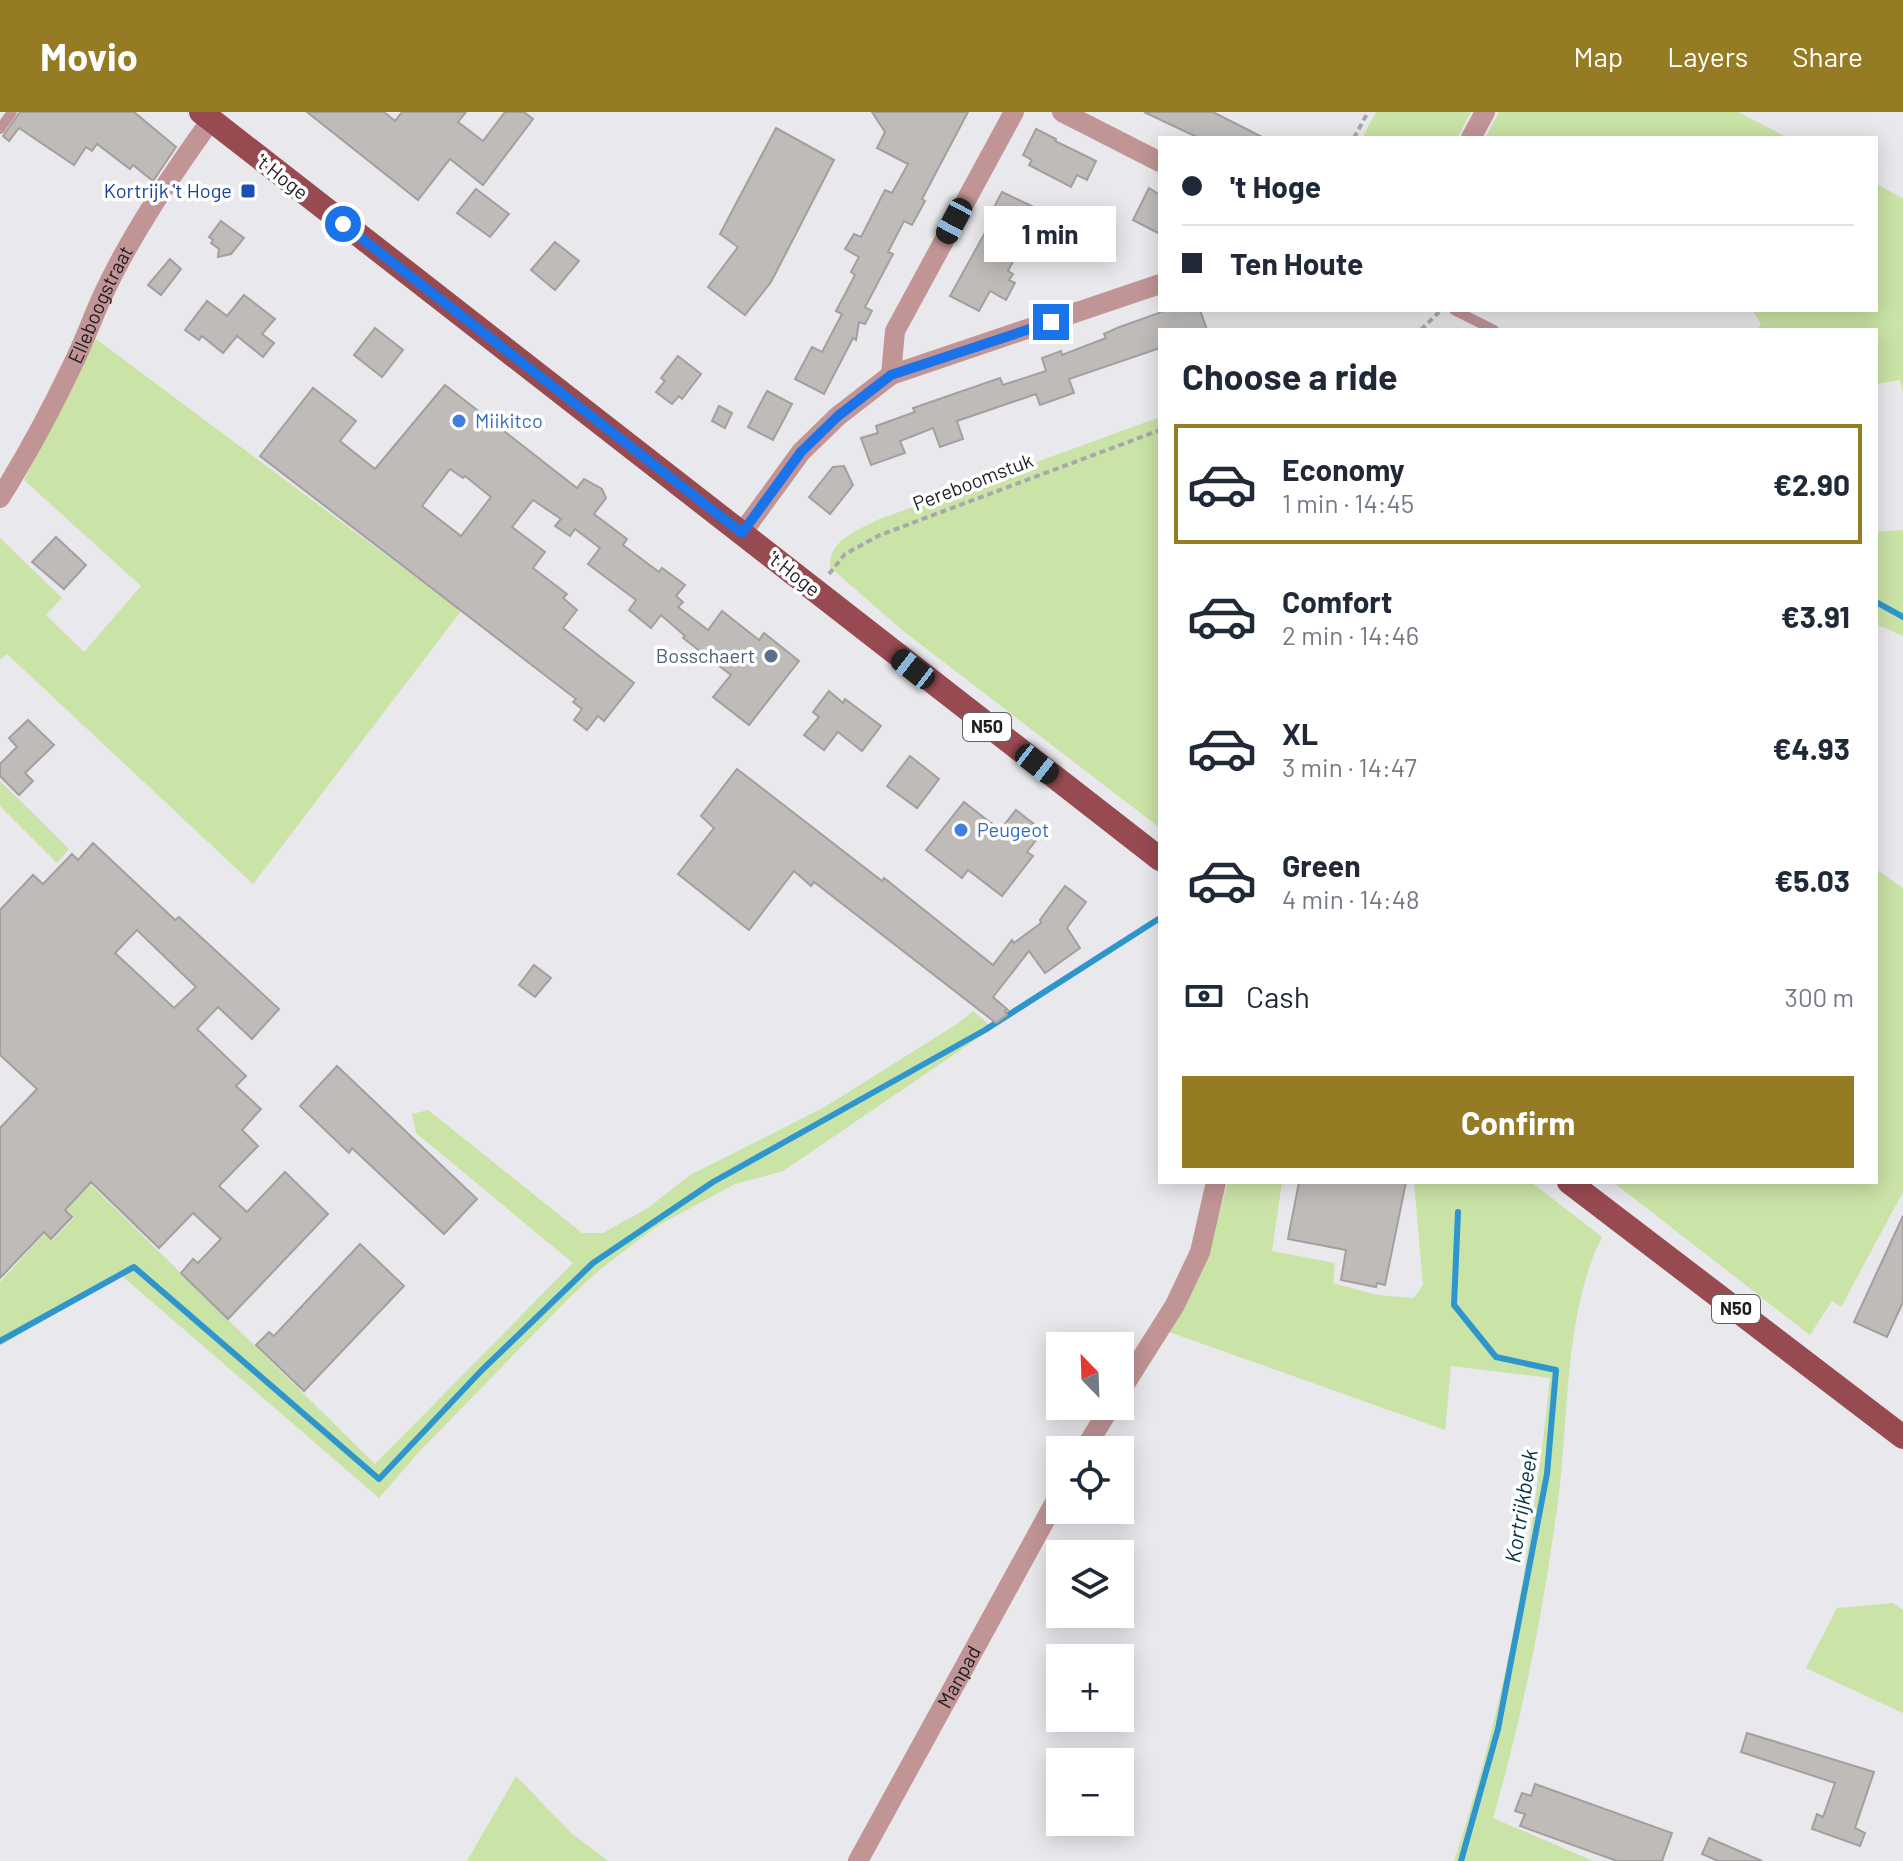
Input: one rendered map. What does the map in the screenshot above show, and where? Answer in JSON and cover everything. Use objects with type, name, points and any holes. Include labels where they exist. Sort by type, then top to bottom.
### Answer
[{"type":"main road","name":"'t Hoge","points":[[206,116],[1158,857]]},
{"type":"main road","name":"N50","points":[[1572,1184],[1903,1437]]},
{"type":"street","points":[[891,375],[895,331],[1014,112]]},
{"type":"street","points":[[1062,112],[1158,161]]},
{"type":"street","points":[[1472,136],[1485,112]]},
{"type":"street","name":"Elleboogstraat","points":[[0,498],[32,444],[74,362],[103,295],[140,226],[206,116]]},
{"type":"street","points":[[742,533],[801,452],[838,416],[891,375],[1158,285]]},
{"type":"street","points":[[1134,1370],[1175,1305],[1200,1252],[1216,1184]]},
{"type":"street","name":"Manpad","points":[[858,1861],[1046,1519]]},
{"type":"lane","points":[[0,129],[12,112]]},
{"type":"lane","points":[[1458,312],[1490,328]]},
{"type":"path","points":[[1355,136],[1368,112]]},
{"type":"path","points":[[1423,328],[1439,312]]},
{"type":"path","name":"Pereboomstuk","points":[[816,592],[845,554],[880,535],[1158,431]]},
{"type":"green space","points":[[1376,112],[1471,112],[1458,136],[1363,136]]},
{"type":"green space","points":[[1499,112],[1738,112],[1784,136],[1486,136]]},
{"type":"green space","points":[[1878,185],[1903,198],[1903,394],[1900,380],[1878,384],[1878,328],[1759,328],[1761,324],[1753,312],[1878,312]]},
{"type":"green space","points":[[96,339],[461,611],[253,884],[7,654],[0,660],[0,538],[62,598],[46,615],[84,652],[141,586],[24,480]]},
{"type":"green space","points":[[1158,418],[1158,826],[902,630],[830,567],[839,543],[877,520]]},
{"type":"green space","points":[[1903,530],[1903,636],[1878,625],[1878,532]]},
{"type":"green space","points":[[0,781],[69,849],[57,863],[0,806]]},
{"type":"green space","points":[[1878,870],[1903,888],[1903,1192],[1841,1307],[1832,1301],[1810,1335],[1616,1184],[1878,1184]]},
{"type":"green space","points":[[973,1011],[993,1028],[783,1171],[735,1184],[659,1225],[598,1271],[418,1453],[379,1498],[121,1275],[0,1346],[0,1282],[44,1234],[52,1241],[74,1218],[67,1210],[90,1184],[375,1464],[573,1263],[416,1133],[412,1114],[428,1110],[582,1233],[603,1233],[648,1208],[690,1175],[823,1108]]},
{"type":"green space","points":[[1227,1184],[1282,1184],[1272,1251],[1335,1263],[1333,1283],[1377,1295],[1414,1298],[1423,1285],[1414,1184],[1534,1184],[1602,1237],[1590,1266],[1574,1331],[1558,1501],[1546,1581],[1532,1661],[1493,1818],[1593,1861],[1454,1861],[1489,1743],[1503,1683],[1526,1561],[1550,1378],[1451,1366],[1445,1430],[1169,1332],[1210,1242]]},
{"type":"green space","points":[[1893,1603],[1903,1610],[1903,1713],[1806,1668],[1837,1608]]},
{"type":"green space","points":[[516,1776],[571,1833],[608,1861],[467,1861]]},
{"type":"building","points":[[20,112],[134,112],[176,147],[153,181],[133,165],[130,169],[97,144],[92,151],[86,147],[74,165],[19,128],[9,141],[3,136]]},
{"type":"building","points":[[307,112],[384,112],[395,121],[402,112],[466,112],[458,122],[483,141],[505,112],[524,112],[533,119],[483,185],[450,159],[418,200]]},
{"type":"building","points":[[872,112],[968,112],[922,199],[925,201],[912,225],[904,221],[888,252],[893,254],[865,307],[872,311],[865,324],[859,322],[856,340],[853,338],[824,394],[795,379],[812,347],[822,352],[842,314],[836,311],[855,275],[851,272],[859,257],[845,249],[854,234],[861,237],[885,190],[892,193],[908,164],[877,148],[885,132]]},
{"type":"building","points":[[1144,112],[1213,112],[1260,136],[1195,136]]},
{"type":"building","points":[[776,128],[834,160],[771,282],[745,315],[708,287],[738,247],[720,234]]},
{"type":"building","points":[[1036,129],[1096,161],[1087,180],[1077,175],[1071,187],[1029,165],[1032,160],[1023,155]]},
{"type":"building","points":[[1149,188],[1158,194],[1158,233],[1133,220]]},
{"type":"building","points":[[476,189],[509,214],[490,237],[457,213]]},
{"type":"building","points":[[1002,192],[1040,210],[1008,271],[1013,274],[1009,280],[1015,283],[1006,300],[990,291],[979,311],[950,296],[997,211],[993,209]]},
{"type":"building","points":[[221,221],[244,238],[231,254],[218,257],[219,249],[209,237]]},
{"type":"building","points":[[555,242],[579,261],[555,290],[531,270]]},
{"type":"building","points":[[170,259],[181,269],[161,295],[148,285]]},
{"type":"building","points":[[244,295],[275,319],[262,334],[274,343],[263,357],[237,336],[223,353],[202,336],[199,340],[185,330],[207,301],[227,316]]},
{"type":"building","points":[[1161,312],[1201,312],[1206,328],[1158,328],[1158,349],[1069,379],[1074,393],[1040,405],[1036,394],[957,421],[963,439],[940,447],[933,428],[900,441],[905,453],[871,465],[861,438],[878,433],[876,426],[915,412],[913,408],[1000,378],[1003,385],[1046,371],[1042,358],[1061,351],[1062,355],[1106,338],[1104,334]]},
{"type":"building","points":[[375,328],[403,350],[382,377],[354,355]]},
{"type":"building","points":[[678,356],[701,374],[682,399],[679,396],[672,404],[656,392],[665,381],[661,378]]},
{"type":"building","points":[[445,385],[577,488],[584,479],[602,489],[606,498],[594,514],[627,539],[623,545],[659,572],[662,568],[685,585],[676,596],[683,602],[678,607],[708,630],[722,611],[759,640],[764,633],[799,661],[749,725],[713,697],[731,675],[683,638],[685,636],[661,615],[651,628],[629,610],[636,600],[588,564],[600,548],[575,529],[570,536],[555,526],[561,519],[533,500],[512,527],[545,552],[533,568],[567,594],[563,598],[577,610],[563,628],[634,683],[604,721],[598,716],[587,730],[574,720],[582,709],[573,702],[576,699],[260,456],[313,388],[356,421],[340,441],[375,469]],"holes":[[[450,469],[463,478],[465,476],[491,497],[461,536],[422,506]]]},
{"type":"building","points":[[767,391],[792,404],[773,440],[748,427]]},
{"type":"building","points":[[719,406],[732,413],[725,428],[712,421]]},
{"type":"building","points":[[844,466],[853,485],[830,514],[809,497],[833,467]]},
{"type":"building","points":[[56,537],[86,565],[64,589],[32,562]]},
{"type":"building","points":[[829,691],[881,726],[862,751],[838,732],[824,750],[804,735],[819,717],[813,712]]},
{"type":"building","points":[[28,720],[54,745],[25,773],[33,781],[19,795],[0,776],[0,764],[17,747],[9,738]]},
{"type":"building","points":[[910,756],[939,779],[917,808],[887,786]]},
{"type":"building","points":[[737,769],[882,881],[884,878],[993,965],[1012,940],[1014,943],[1041,923],[1040,920],[1065,886],[1086,902],[1067,928],[1080,948],[1045,973],[1029,951],[993,997],[1008,1010],[1005,1011],[1007,1015],[996,1023],[814,882],[811,886],[794,871],[749,930],[678,874],[714,828],[701,816]]},
{"type":"building","points":[[964,802],[1000,830],[1016,810],[1043,831],[1027,852],[1033,856],[1002,896],[968,870],[962,878],[926,850]]},
{"type":"building","points":[[93,843],[175,920],[179,917],[279,1009],[252,1039],[218,1007],[197,1029],[246,1076],[236,1086],[261,1109],[242,1130],[258,1146],[219,1186],[247,1212],[285,1172],[328,1214],[228,1319],[181,1273],[193,1259],[198,1263],[221,1239],[193,1213],[159,1248],[91,1182],[65,1210],[72,1217],[51,1239],[44,1232],[0,1278],[0,1128],[37,1089],[0,1055],[0,910],[33,875],[43,884],[72,854],[78,860]],"holes":[[[137,930],[196,987],[174,1008],[115,953]]]},
{"type":"building","points":[[534,965],[551,978],[535,997],[519,985]]},
{"type":"building","points":[[337,1066],[477,1199],[444,1234],[352,1148],[349,1153],[300,1106]]},
{"type":"building","points":[[1299,1184],[1406,1184],[1385,1285],[1377,1283],[1376,1287],[1341,1280],[1346,1250],[1288,1239]]},
{"type":"building","points":[[1903,1216],[1903,1302],[1887,1337],[1854,1322]]},
{"type":"building","points":[[360,1244],[404,1286],[304,1391],[256,1345],[269,1332],[274,1336]]},
{"type":"building","points":[[1747,1733],[1874,1772],[1855,1828],[1865,1833],[1860,1846],[1812,1829],[1817,1814],[1823,1817],[1835,1783],[1741,1752]]},
{"type":"building","points":[[1535,1784],[1672,1833],[1662,1861],[1617,1861],[1520,1826],[1525,1814],[1515,1811],[1522,1793],[1531,1796]]},
{"type":"building","points":[[1709,1838],[1762,1861],[1718,1861],[1702,1854]]},
{"type":"waterway","name":"Kortrijkbeek","points":[[1878,603],[1903,617]]},
{"type":"waterway","points":[[0,1341],[134,1267],[379,1479],[481,1371],[593,1263],[713,1182],[985,1030],[1158,919]]},
{"type":"waterway","name":"Kortrijkbeek","points":[[1458,1212],[1454,1305],[1496,1357],[1556,1370],[1547,1474],[1498,1729],[1461,1861]]},
{"type":"place","name":"Kortrijk 't Hoge","points":[[248,191]]},
{"type":"place","name":"Miikitco","points":[[459,421]]},
{"type":"place","name":"Bosschaert","points":[[771,656]]},
{"type":"place","name":"Peugeot","points":[[961,830]]},
{"type":"route","points":[[343,224],[742,533],[801,452],[838,416],[891,375],[1051,322]]}]
